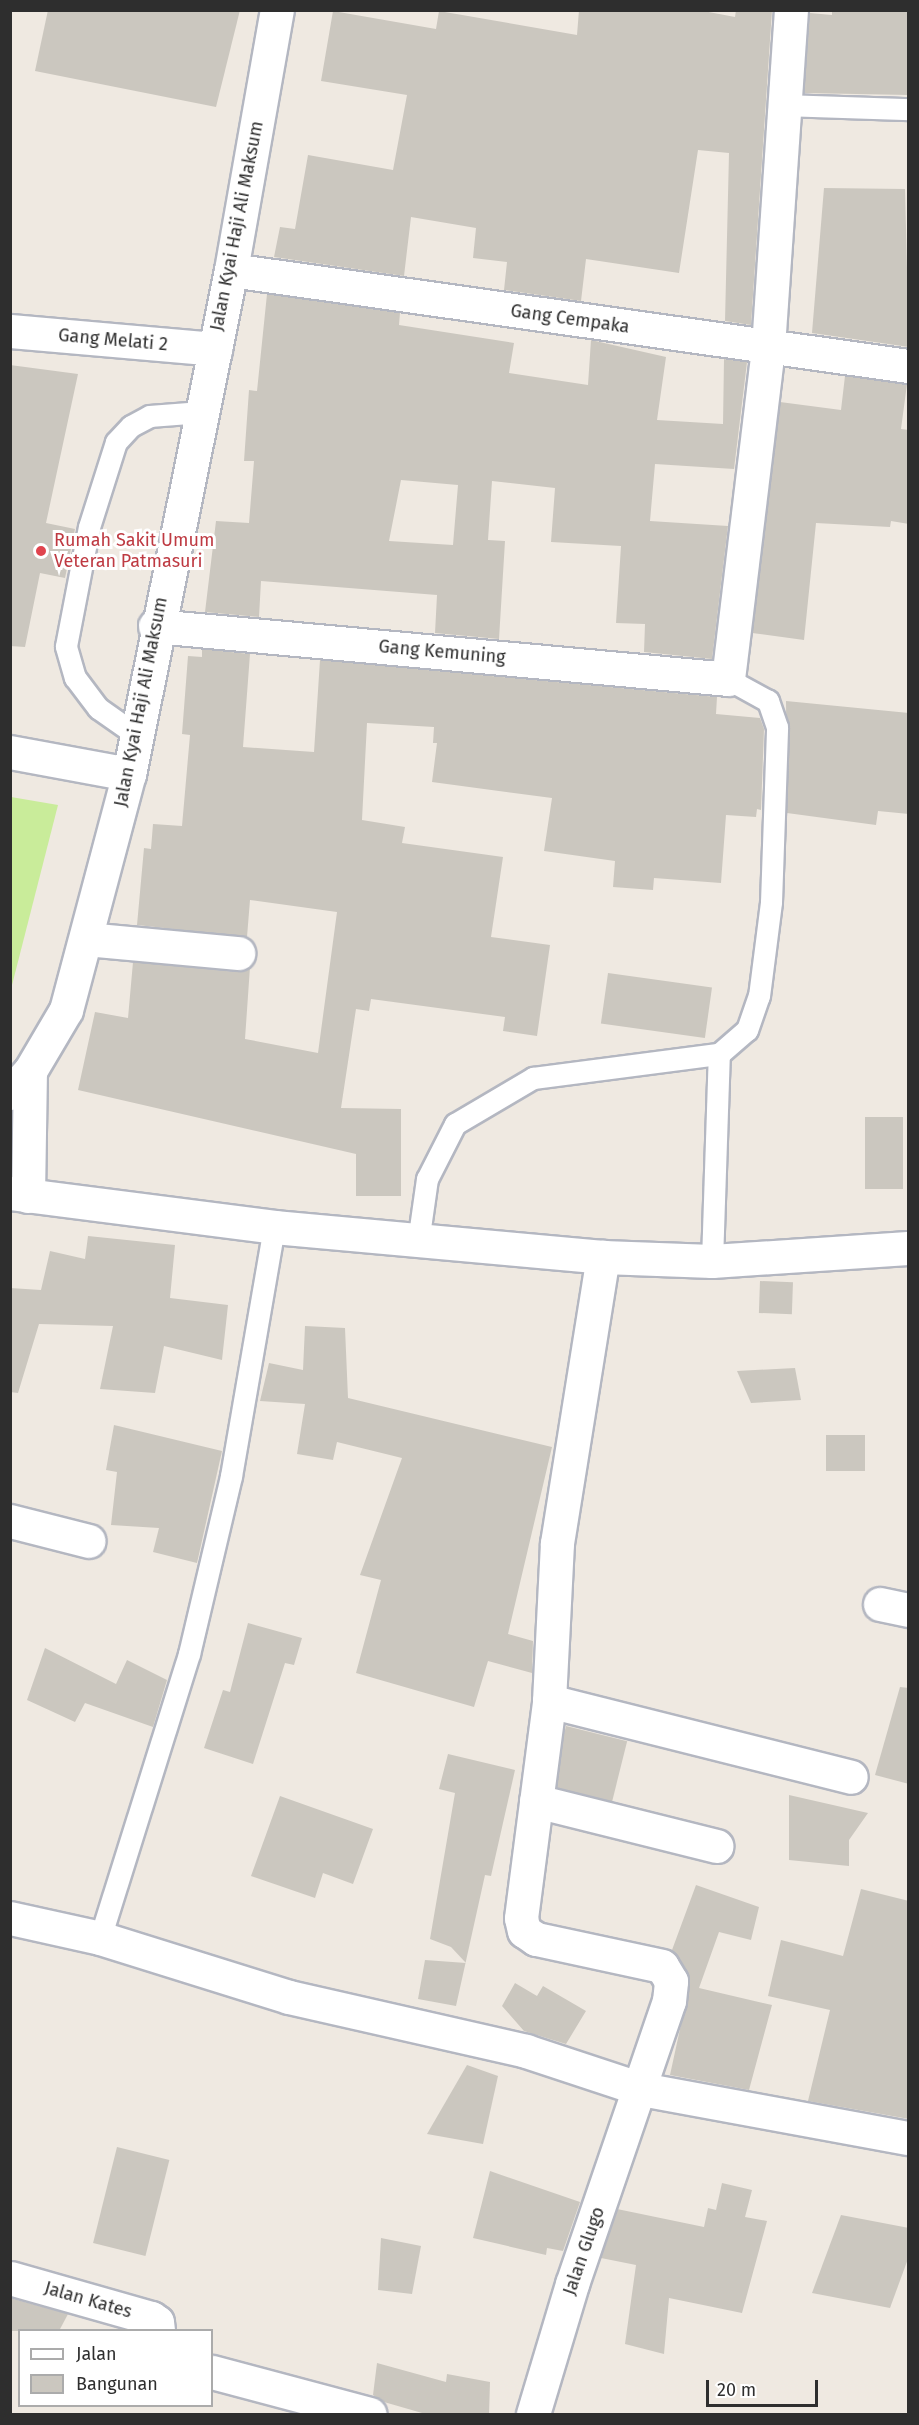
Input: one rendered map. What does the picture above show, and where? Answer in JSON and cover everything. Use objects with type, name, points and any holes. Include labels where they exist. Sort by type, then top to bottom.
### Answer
[{"type":"street","name":"Jalan Kyai Haji Ali Maksum","points":[[20,1082],[66,1010],[129,774],[155,626],[231,270],[277,10]]},
{"type":"street","points":[[728,679],[768,347],[791,10]]},
{"type":"street","name":"Gang Cempaka","points":[[231,270],[909,366]]},
{"type":"street","name":"Gang Melati 2","points":[[10,331],[214,349]]},
{"type":"street","name":"Gang Kemuning","points":[[155,626],[728,679]]},
{"type":"street","points":[[10,752],[129,774]]},
{"type":"street","points":[[86,939],[238,953]]},
{"type":"street","points":[[20,1082],[20,1194],[274,1227],[418,1242],[603,1257],[712,1261],[909,1248]]},
{"type":"street","points":[[603,1257],[557,1543],[549,1701],[536,1801],[716,1846]]},
{"type":"street","points":[[10,1521],[89,1541]]},
{"type":"street","points":[[549,1701],[851,1777]]},
{"type":"street","name":"Jalan Glugo","points":[[533,2415],[572,2284],[641,2089],[669,2001],[671,1981],[662,1966],[650,1961],[536,1939],[524,1931],[521,1918],[536,1801]]},
{"type":"street","points":[[10,1918],[100,1938],[289,1997],[526,2051],[641,2089],[909,2138]]},
{"type":"street","name":"Jalan Kates","points":[[10,2278],[151,2318],[157,2322],[158,2329]]},
{"type":"street","points":[[213,2372],[370,2415]]},
{"type":"lane","points":[[785,105],[909,109]]},
{"type":"lane","points":[[135,734],[98,708],[75,678],[66,646],[89,527],[116,442],[131,426],[150,416],[201,412]]},
{"type":"lane","points":[[418,1242],[427,1179],[455,1124],[533,1078],[719,1054],[747,1030],[759,996],[771,902],[777,727],[768,701],[728,679]]},
{"type":"lane","points":[[712,1261],[719,1054]]},
{"type":"lane","points":[[100,1938],[189,1654],[231,1476],[274,1227]]},
{"type":"green space","points":[[10,797],[58,805],[11,989]]},
{"type":"building","points":[[48,10],[240,10],[216,107],[35,71]]},
{"type":"building","points":[[579,10],[698,10],[735,17],[736,10],[772,10],[751,325],[725,321],[729,153],[698,150],[679,273],[586,259],[581,301],[504,290],[507,262],[473,258],[476,228],[411,217],[404,276],[274,257],[280,227],[295,229],[308,155],[393,170],[407,95],[321,81],[333,11],[436,29],[439,11],[577,35]]},
{"type":"building","points":[[832,10],[909,10],[909,95],[804,93],[810,13],[832,15]]},
{"type":"building","points":[[824,188],[905,189],[909,347],[812,333]]},
{"type":"building","points":[[267,294],[400,313],[399,325],[514,343],[509,373],[588,385],[591,340],[666,357],[657,420],[723,424],[724,359],[747,362],[734,469],[655,464],[650,521],[728,526],[712,659],[644,652],[645,624],[616,623],[621,546],[551,542],[555,488],[492,481],[488,540],[505,541],[499,639],[435,633],[437,595],[261,581],[259,617],[205,612],[216,521],[249,523],[254,461],[244,461],[249,390],[257,391]],"holes":[[[401,480],[458,485],[453,545],[389,541]]]},
{"type":"building","name":"Rumah Sakit Umum Veteran Patmasuri","points":[[10,365],[78,374],[46,523],[75,529],[65,578],[40,573],[25,647],[10,646]]},
{"type":"building","points":[[845,376],[907,384],[901,429],[909,430],[909,524],[891,521],[890,527],[816,523],[804,640],[752,633],[780,402],[841,410]]},
{"type":"building","points":[[202,649],[250,654],[243,747],[314,752],[320,660],[717,697],[716,714],[760,718],[764,729],[761,810],[757,809],[756,817],[726,815],[721,883],[654,878],[653,890],[613,887],[615,861],[544,851],[552,798],[432,782],[437,743],[433,743],[434,727],[367,723],[362,820],[405,827],[402,843],[503,857],[491,937],[550,945],[537,1036],[503,1031],[505,1017],[371,999],[369,1011],[356,1009],[341,1108],[401,1109],[401,1196],[356,1196],[356,1154],[78,1090],[95,1012],[128,1018],[133,962],[236,972],[250,967],[245,1039],[318,1053],[337,912],[250,900],[247,937],[137,925],[144,848],[151,849],[153,824],[182,826],[190,735],[182,734],[188,656],[202,657]]},
{"type":"building","points":[[786,701],[909,713],[909,814],[878,811],[876,825],[787,813]]},
{"type":"building","points":[[608,973],[712,988],[705,1038],[601,1024]]},
{"type":"building","points":[[865,1117],[903,1117],[903,1189],[865,1189]]},
{"type":"building","points":[[88,1236],[175,1245],[170,1298],[228,1305],[222,1360],[164,1346],[155,1393],[100,1389],[113,1326],[39,1324],[18,1393],[10,1392],[10,1288],[41,1290],[50,1251],[85,1259]]},
{"type":"building","points":[[760,1281],[793,1282],[792,1314],[759,1313]]},
{"type":"building","points":[[305,1326],[345,1328],[348,1398],[552,1447],[508,1634],[533,1641],[532,1673],[488,1661],[474,1707],[356,1673],[381,1580],[360,1575],[402,1458],[337,1442],[333,1460],[297,1454],[305,1404],[260,1401],[269,1363],[303,1370]]},
{"type":"building","points":[[795,1368],[801,1400],[751,1403],[737,1371]]},
{"type":"building","points":[[114,1425],[222,1451],[197,1563],[153,1552],[159,1528],[111,1525],[117,1472],[106,1470]]},
{"type":"building","points":[[826,1435],[865,1435],[865,1471],[826,1471]]},
{"type":"building","points":[[248,1623],[302,1638],[294,1665],[285,1663],[253,1764],[204,1748],[223,1690],[230,1692]]},
{"type":"building","points":[[45,1648],[116,1684],[127,1660],[167,1680],[153,1727],[85,1703],[75,1722],[27,1700]]},
{"type":"building","points":[[900,1687],[909,1688],[909,1784],[875,1775]]},
{"type":"building","points":[[566,1726],[627,1741],[612,1801],[551,1786]]},
{"type":"building","points":[[448,1754],[515,1770],[491,1876],[485,1875],[466,1963],[451,1947],[430,1939],[455,1793],[439,1789]]},
{"type":"building","points":[[789,1795],[868,1813],[849,1840],[849,1866],[789,1860]]},
{"type":"building","points":[[280,1796],[373,1829],[353,1884],[323,1873],[315,1898],[251,1876]]},
{"type":"building","points":[[696,1885],[759,1907],[751,1940],[719,1932],[699,1988],[772,2005],[749,2090],[670,2075],[690,1983],[672,1950]]},
{"type":"building","points":[[861,1889],[909,1901],[909,2119],[808,2101],[830,2010],[768,1996],[781,1940],[843,1956]]},
{"type":"building","points":[[425,1960],[466,1963],[456,2006],[418,1999]]},
{"type":"building","points":[[515,1983],[537,1996],[543,1986],[586,2011],[566,2044],[524,2031],[502,2006]]},
{"type":"building","points":[[467,2065],[498,2076],[483,2144],[427,2134]]},
{"type":"building","points":[[117,2147],[169,2160],[145,2256],[93,2243]]},
{"type":"building","points":[[490,2171],[580,2202],[563,2251],[547,2248],[546,2255],[473,2238]]},
{"type":"building","points":[[722,2183],[752,2190],[745,2217],[767,2221],[742,2313],[669,2298],[664,2354],[625,2344],[636,2265],[601,2258],[617,2209],[704,2227],[708,2208],[716,2210]]},
{"type":"building","points":[[841,2215],[909,2228],[909,2256],[890,2308],[812,2293]]},
{"type":"building","points":[[381,2238],[421,2246],[412,2294],[378,2290]]},
{"type":"building","points":[[10,2298],[68,2314],[60,2329],[10,2331]]},
{"type":"building","points":[[377,2363],[446,2382],[447,2374],[490,2382],[489,2415],[429,2415],[384,2402],[373,2395]]},
{"type":"place","name":"Rumah Sakit Umum Veteran Patmasuri","points":[[41,551]]}]
